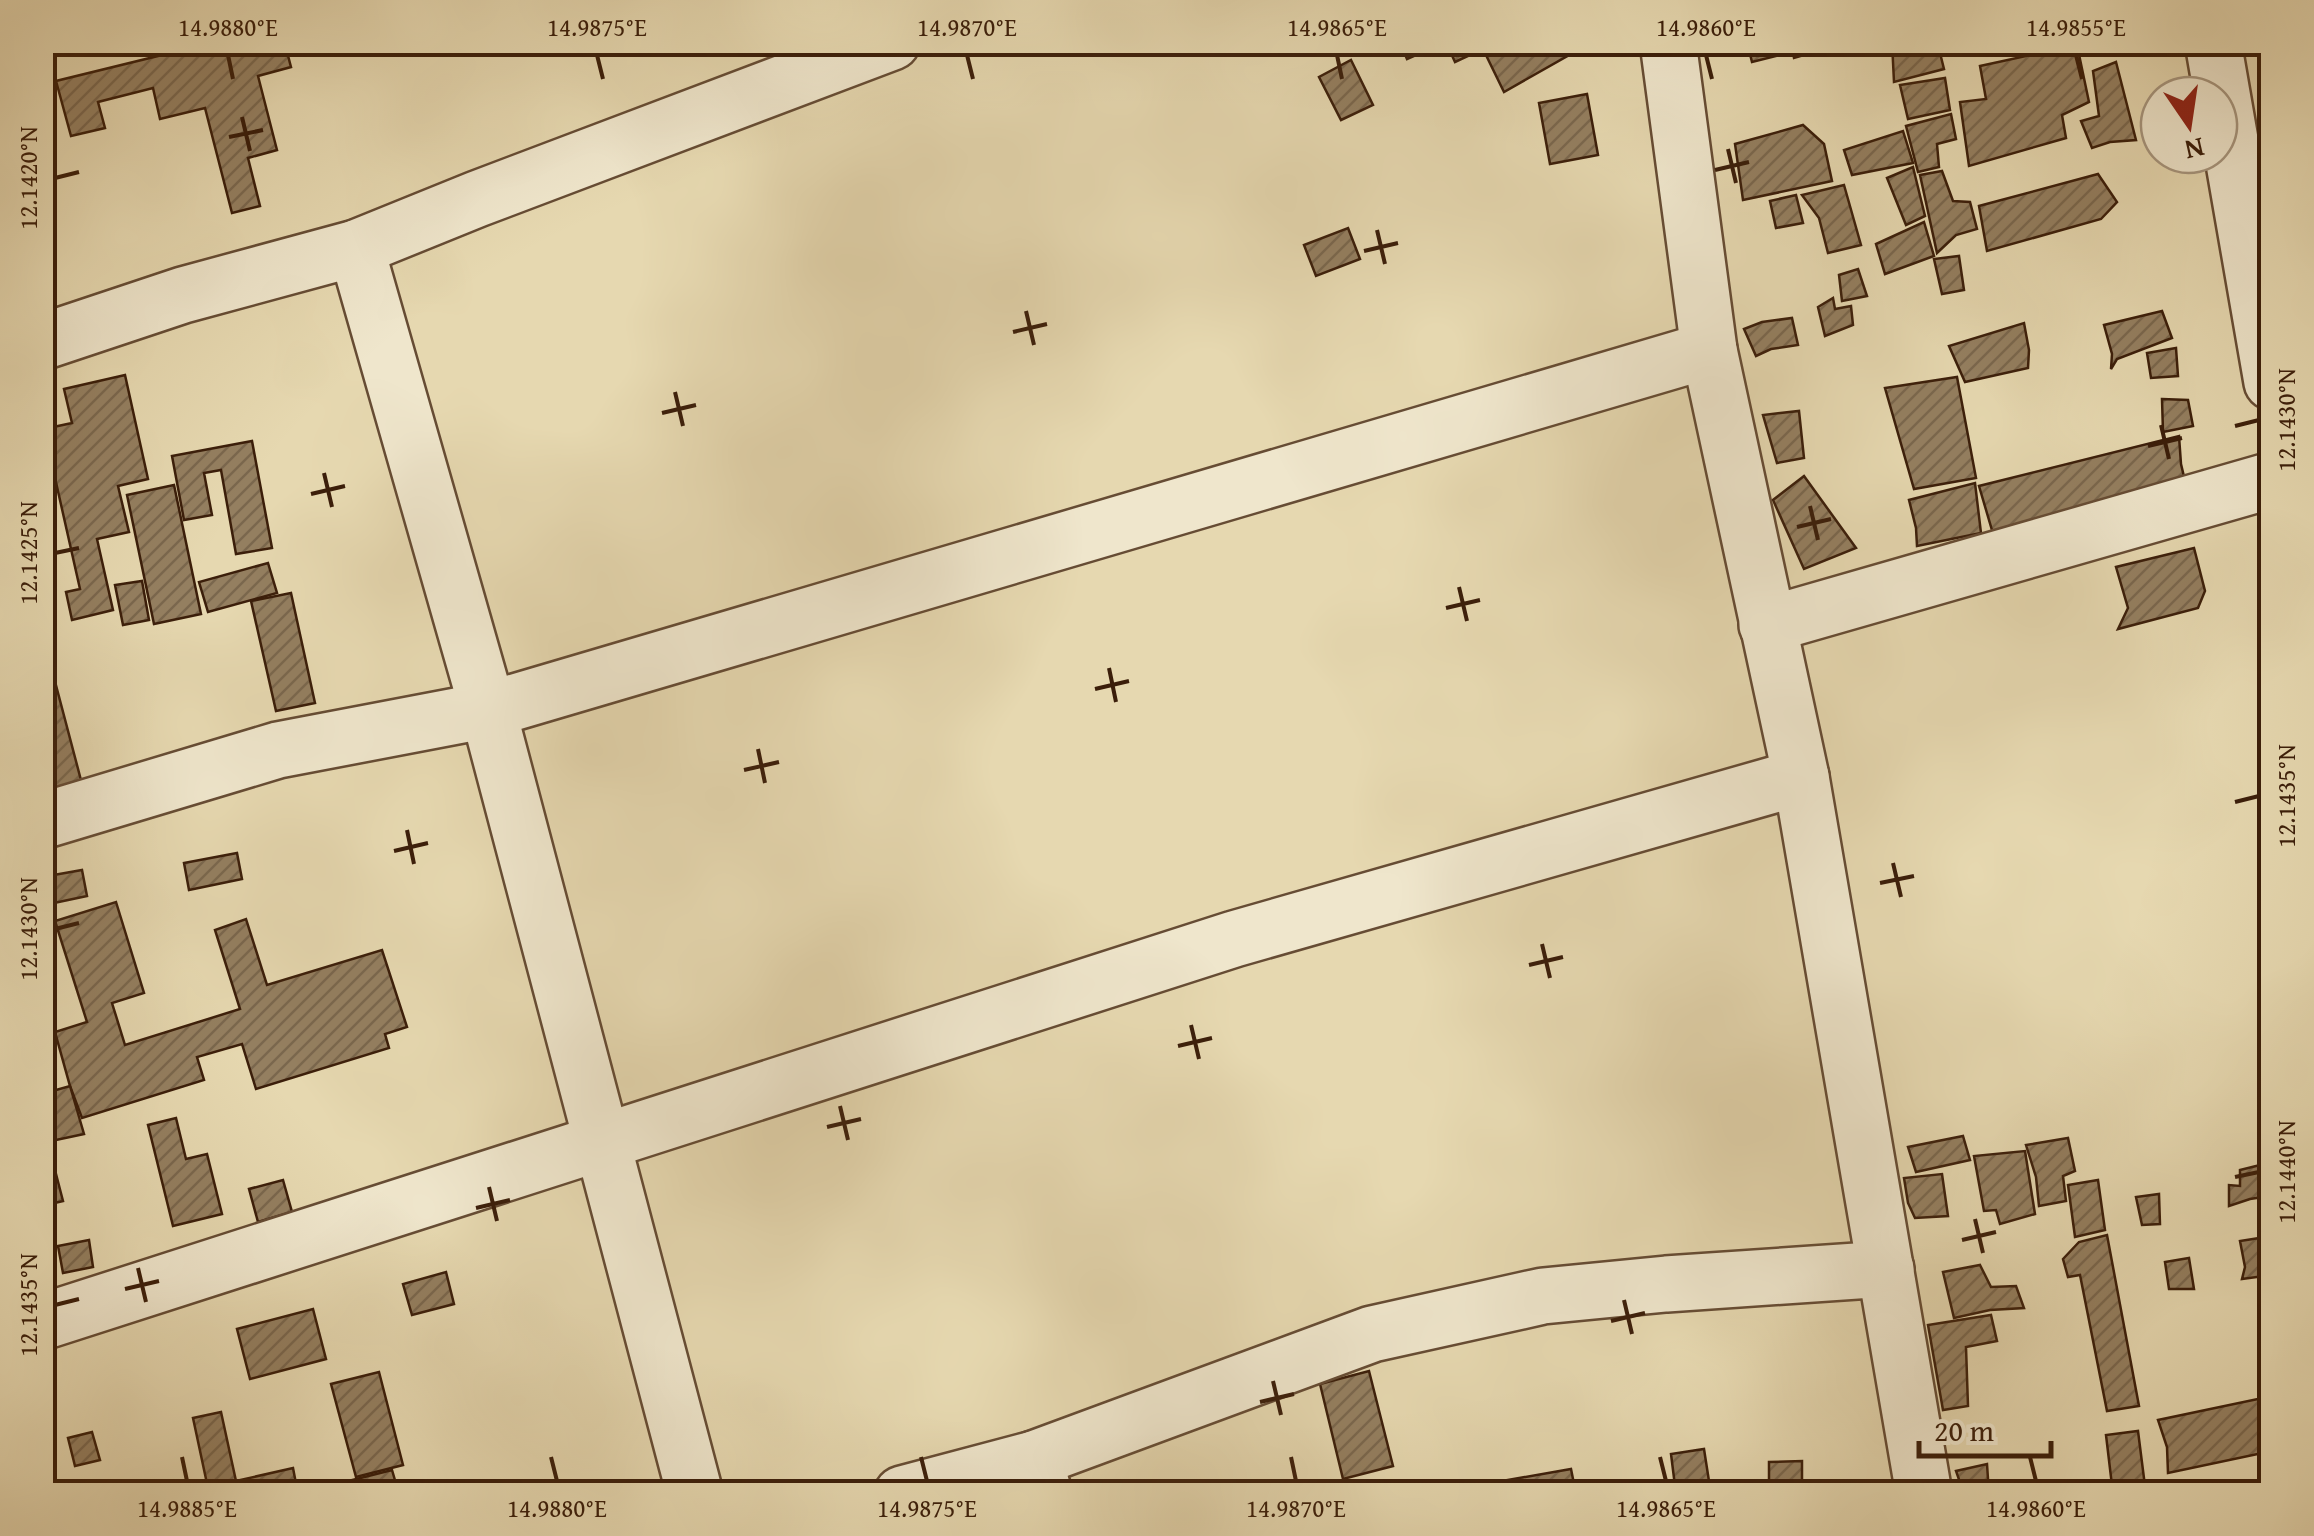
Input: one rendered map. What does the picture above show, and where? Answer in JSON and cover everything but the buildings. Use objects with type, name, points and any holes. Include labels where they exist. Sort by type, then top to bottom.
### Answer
[{"type":"street","points":[[42,342],[183,294],[356,248],[892,42]]},
{"type":"street","points":[[1668,42],[1710,350],[1801,777],[1924,1494]]},
{"type":"street","points":[[2213,42],[2272,382]]},
{"type":"street","points":[[356,248],[488,710],[695,1494]]},
{"type":"street","points":[[42,821],[278,750],[488,710],[1710,350]]},
{"type":"street","points":[[1767,626],[2272,480]]},
{"type":"street","points":[[42,1322],[1234,939],[1801,777]]},
{"type":"street","points":[[902,1494],[1039,1476],[1372,1334],[1410,1325],[1544,1296],[1886,1269]]}]
